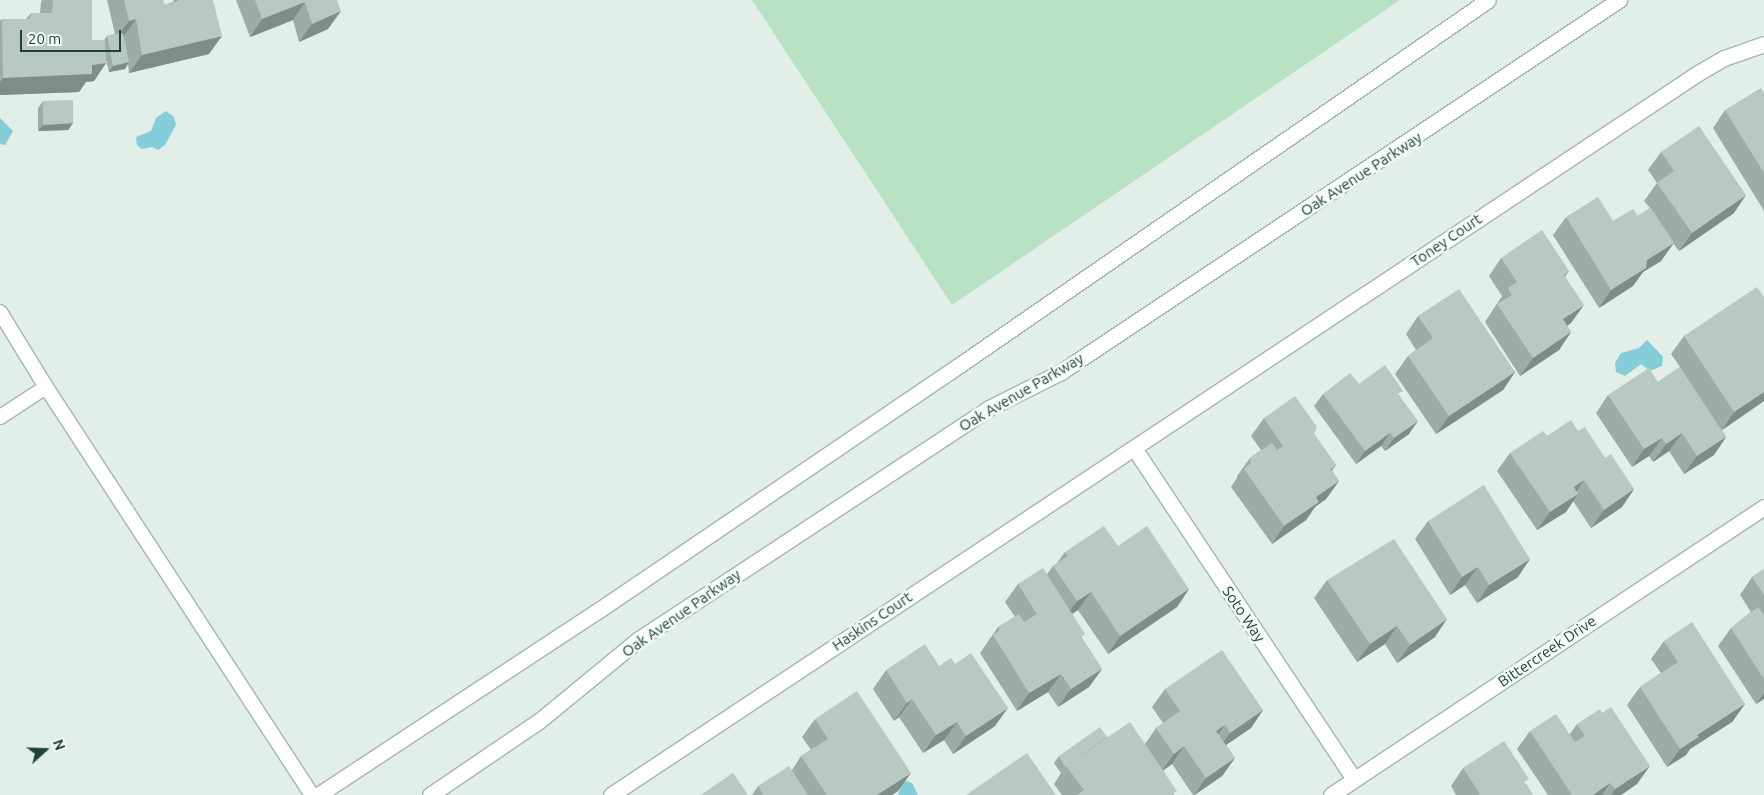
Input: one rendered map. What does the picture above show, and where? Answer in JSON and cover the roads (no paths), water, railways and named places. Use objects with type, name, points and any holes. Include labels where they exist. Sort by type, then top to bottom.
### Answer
[{"type":"street","points":[[318,795],[596,612],[953,370],[1488,0]]},
{"type":"street","name":"Oak Avenue Parkway","points":[[430,795],[539,721],[640,639],[988,408],[1061,372],[1619,0]]},
{"type":"street","name":"Toney Court","points":[[1134,448],[1698,73],[1724,58],[1764,44]]},
{"type":"street","name":"Soto Way","points":[[1134,448],[1354,780]]},
{"type":"street","name":"Haskins Court","points":[[611,795],[1134,448]]},
{"type":"street","name":"Bittercreek Drive","points":[[1331,795],[1764,507]]},
{"type":"lane","points":[[0,312],[46,387],[312,795]]},
{"type":"lane","points":[[0,417],[46,387]]},
{"type":"water","points":[[166,111],[174,117],[176,125],[165,145],[158,150],[152,147],[142,149],[137,145],[136,137],[151,131],[156,118]]},
{"type":"water","points":[[0,118],[13,131],[5,145],[0,144]]},
{"type":"water","points":[[1647,340],[1663,357],[1662,366],[1650,371],[1641,364],[1625,376],[1616,372],[1615,363],[1621,353],[1639,348]]},
{"type":"water","points":[[906,781],[912,783],[918,795],[898,795],[901,784]]}]
